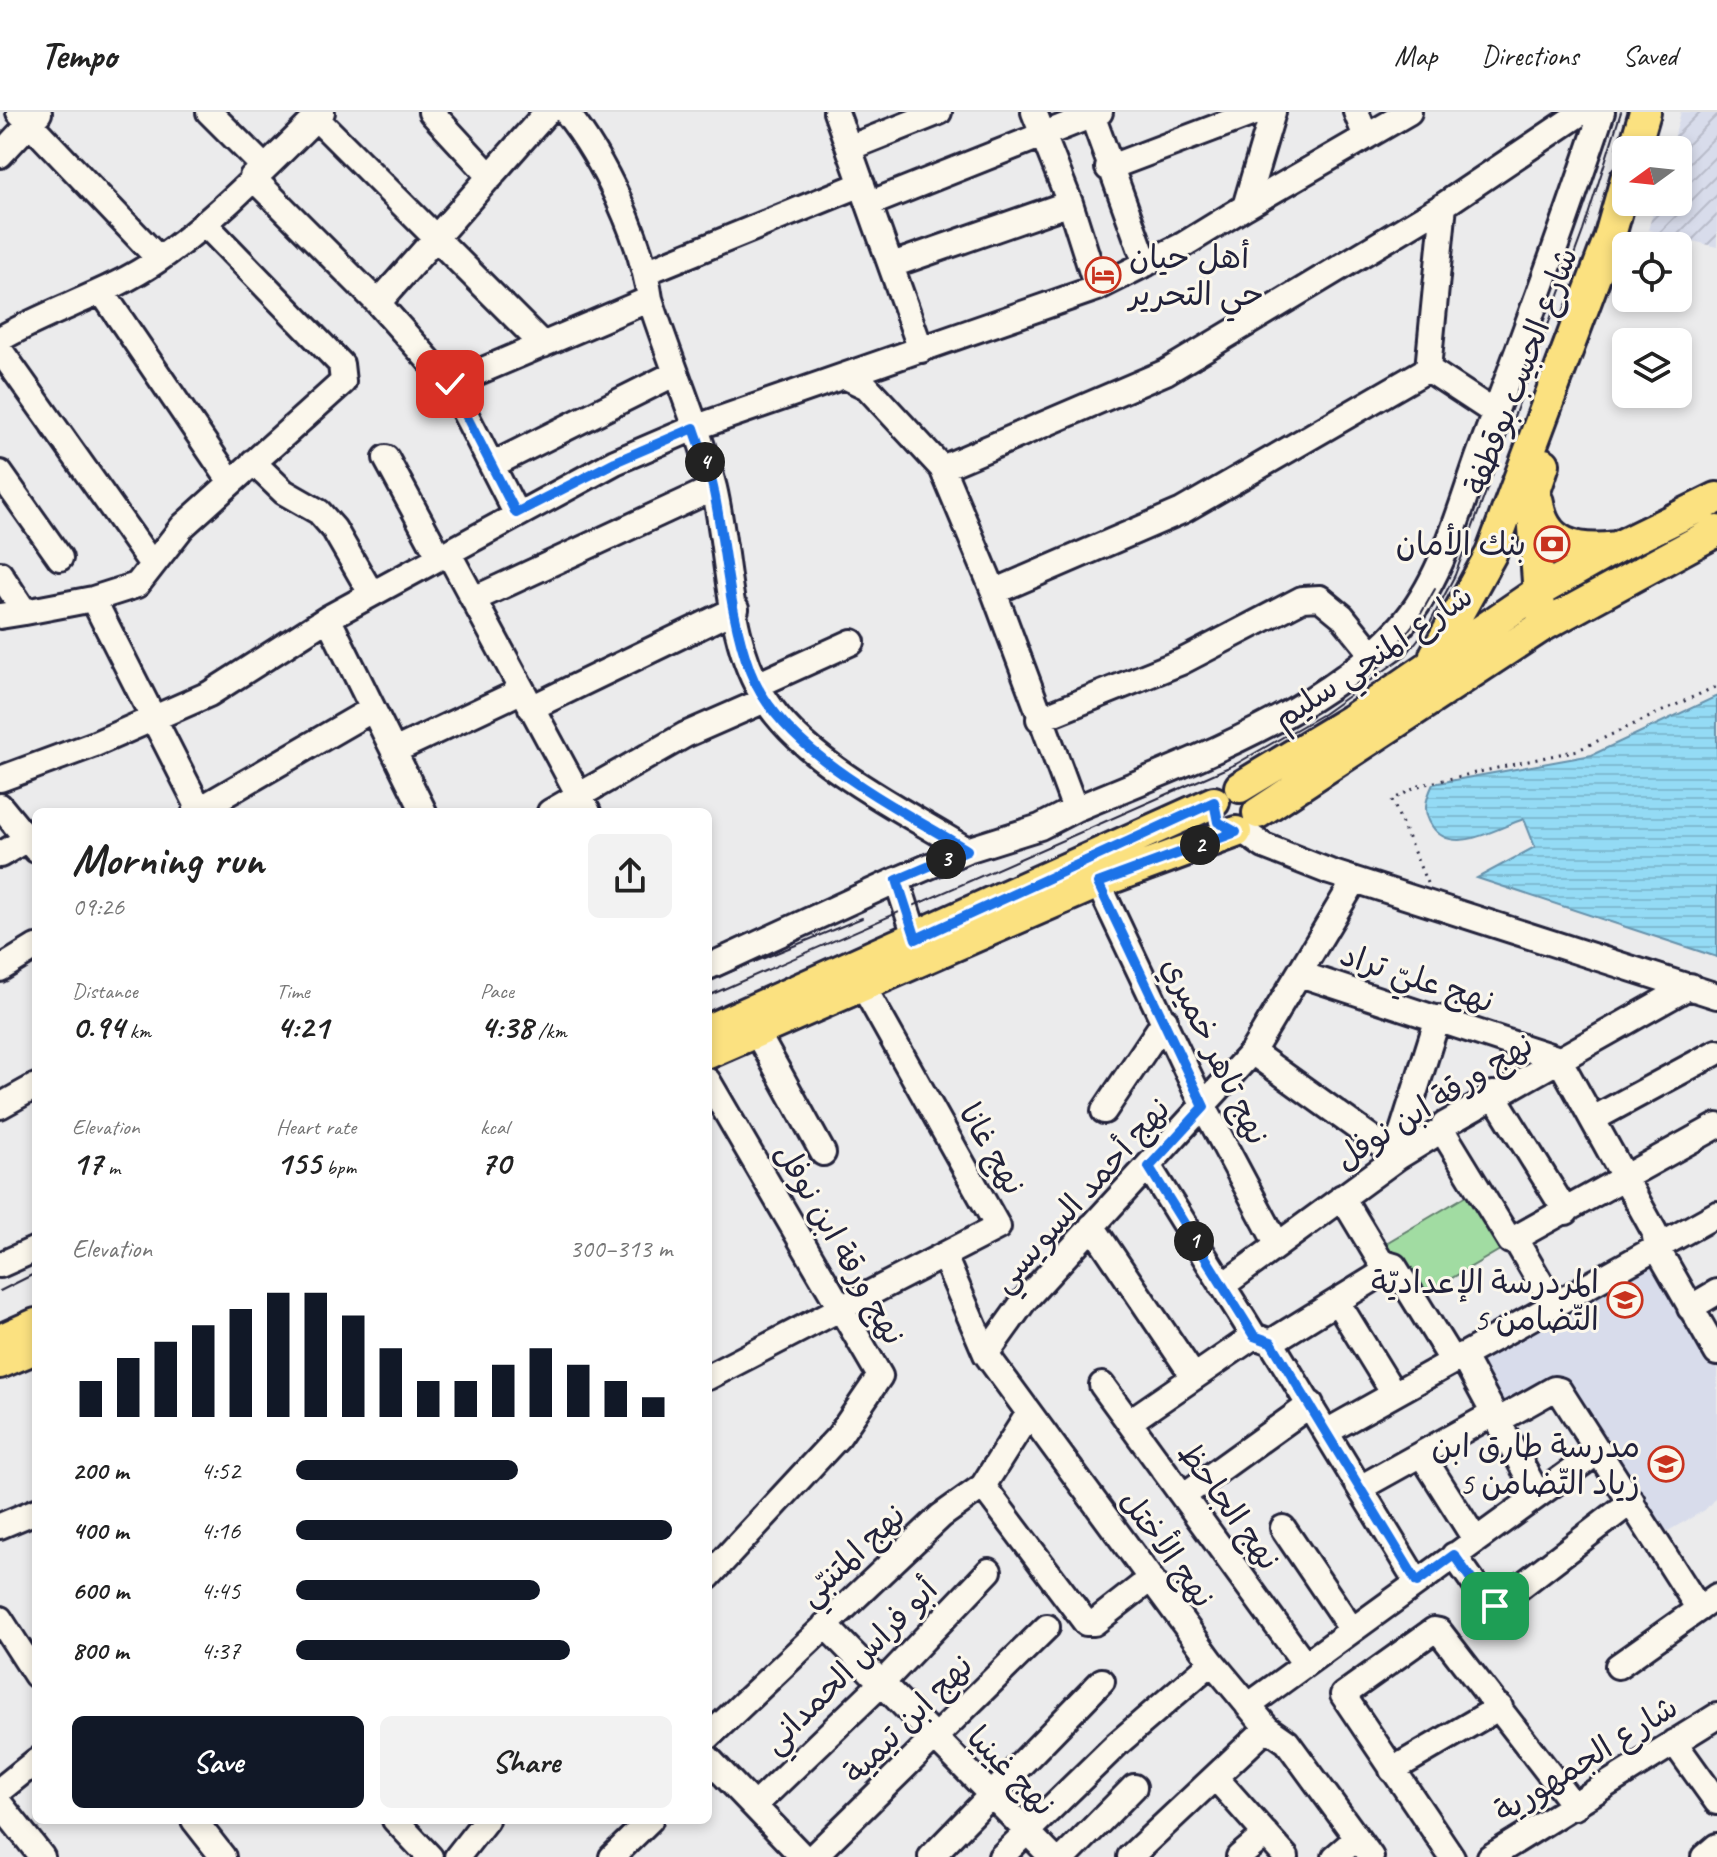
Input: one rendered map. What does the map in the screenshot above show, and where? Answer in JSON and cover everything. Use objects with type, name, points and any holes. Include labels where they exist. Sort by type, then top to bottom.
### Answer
[{"type":"main road","points":[[1638,136],[1645,112]]},
{"type":"main road","points":[[1657,136],[1663,112]]},
{"type":"main road","name":"شارع الحبيب بوقطفة","points":[[1525,490],[1616,216]]},
{"type":"main road","name":"شارع الحبيب بوقطفة","points":[[1427,667],[1475,588],[1525,490],[1612,286]]},
{"type":"main road","points":[[1525,490],[1555,538],[1583,549],[1617,547]]},
{"type":"main road","name":"شارع الحبيب بوقطفة","points":[[1525,490],[1532,500],[1541,627]]},
{"type":"main road","name":"شارع المنجي سليم","points":[[712,1028],[916,939],[1227,794],[1351,720],[1538,592],[1617,547],[1717,498]]},
{"type":"main road","name":"شارع المنجي سليم","points":[[712,1051],[1098,883],[1248,824],[1541,627],[1717,531]]},
{"type":"main road","points":[[1538,592],[1602,592]]},
{"type":"main road","points":[[1227,794],[1252,794],[1248,824],[1218,822],[1227,794]]},
{"type":"main road","points":[[0,1340],[32,1326]]},
{"type":"main road","points":[[0,1363],[32,1350]]},
{"type":"street","points":[[209,112],[258,172],[450,384],[516,513]]},
{"type":"street","points":[[431,112],[491,177]]},
{"type":"street","points":[[378,303],[547,112]]},
{"type":"street","points":[[566,112],[598,159],[646,272],[650,299],[714,488],[742,644],[761,692],[795,735],[829,762],[967,850]]},
{"type":"street","points":[[836,112],[921,350]]},
{"type":"street","points":[[849,148],[939,112]]},
{"type":"street","points":[[1034,112],[1070,203],[1097,288]]},
{"type":"street","points":[[1108,168],[1256,112]]},
{"type":"street","points":[[1245,207],[1273,112]]},
{"type":"street","points":[[1356,112],[1366,137]]},
{"type":"street","points":[[0,779],[152,719],[237,678],[371,593],[615,462],[694,428],[1097,288],[1146,264],[1409,112]]},
{"type":"street","points":[[942,468],[1149,381],[1444,205],[1582,112]]},
{"type":"street","points":[[712,965],[897,880],[967,850],[1040,827],[1272,723],[1343,677],[1401,627],[1423,596],[1495,413],[1602,112]]},
{"type":"street","points":[[646,272],[866,194],[1045,136],[1094,113],[1108,168],[1146,264]]},
{"type":"street","points":[[151,563],[1,338],[102,292],[159,259],[204,223],[319,115],[543,345]]},
{"type":"street","points":[[0,155],[29,116],[159,259]]},
{"type":"street","points":[[892,265],[1070,203]]},
{"type":"street","points":[[1428,369],[1444,205]]},
{"type":"street","points":[[0,616],[93,599],[137,585],[151,563],[183,526],[343,382],[345,374],[341,364],[204,223]]},
{"type":"street","points":[[102,292],[231,482]]},
{"type":"street","points":[[450,384],[650,299]]},
{"type":"street","points":[[1428,369],[1495,413]]},
{"type":"street","points":[[994,592],[1182,511],[1428,369]]},
{"type":"street","points":[[492,465],[674,374]]},
{"type":"street","points":[[844,376],[867,387],[942,468],[994,592],[1075,809]]},
{"type":"street","points":[[386,458],[444,556],[474,599],[584,805],[685,735],[852,642]]},
{"type":"street","points":[[253,462],[284,492],[319,512],[334,529],[371,593]]},
{"type":"street","points":[[0,473],[60,558]]},
{"type":"street","points":[[474,599],[714,488]]},
{"type":"street","points":[[0,574],[25,612]]},
{"type":"street","points":[[1039,719],[1181,662],[1302,599],[1320,598],[1332,606],[1371,652]]},
{"type":"street","points":[[93,599],[197,808]]},
{"type":"street","points":[[394,751],[526,699],[736,609]]},
{"type":"street","points":[[328,618],[422,808]]},
{"type":"street","points":[[204,808],[373,709]]},
{"type":"street","points":[[0,806],[31,845],[0,855]]},
{"type":"street","points":[[1248,824],[1264,846],[1355,880],[1717,996]]},
{"type":"street","points":[[897,880],[916,939]]},
{"type":"street","name":"نهج أحمد السويسي","points":[[986,1354],[1024,1301],[1252,1052],[1355,880]]},
{"type":"street","name":"نهج تاهر خميري","points":[[1098,883],[1204,1107],[1277,1244]]},
{"type":"street","points":[[0,969],[32,949]]},
{"type":"street","name":"نهج عليّ تراد","points":[[1300,974],[1559,1059]]},
{"type":"street","name":"نهج غانا","points":[[712,1375],[998,1227],[863,986]]},
{"type":"street","name":"نهج ورقة ابن نوفل","points":[[1222,1286],[1396,1156],[1442,1130],[1444,1125],[1493,1094],[1690,986]]},
{"type":"street","points":[[1252,1052],[1396,1156],[1438,1018]]},
{"type":"street","points":[[1104,1111],[1165,1020]]},
{"type":"street","points":[[757,1033],[823,1153]]},
{"type":"street","points":[[1593,1119],[1717,1052]]},
{"type":"street","points":[[1559,1059],[1654,1231],[1657,1248],[1717,1353]]},
{"type":"street","name":"نهج ورقة ابن نوفل","points":[[712,1088],[879,1372],[879,1382],[803,1478],[712,1573]]},
{"type":"street","points":[[0,1106],[32,1092]]},
{"type":"street","points":[[1493,1094],[1566,1212]]},
{"type":"street","points":[[1513,1240],[1717,1126]]},
{"type":"street","points":[[1442,1130],[1553,1304]]},
{"type":"street","points":[[1149,1167],[1222,1286],[1311,1404],[1417,1582]]},
{"type":"street","points":[[1342,1197],[1381,1262],[1394,1266],[1457,1358],[1495,1417],[1538,1495]]},
{"type":"street","points":[[1328,1431],[1717,1214]]},
{"type":"street","points":[[1092,1226],[1194,1377]]},
{"type":"street","points":[[0,1265],[32,1251]]},
{"type":"street","name":"نهج الأختل","points":[[944,1256],[986,1354],[1149,1580],[1248,1706],[1267,1728],[1287,1742],[1364,1848]]},
{"type":"street","points":[[1129,1422],[1194,1377],[1262,1339],[1338,1303],[1394,1266]]},
{"type":"street","points":[[1690,1308],[1717,1292]]},
{"type":"street","points":[[1338,1303],[1394,1394]]},
{"type":"street","name":"نهج الجاحظ","points":[[1102,1385],[1305,1664]]},
{"type":"street","points":[[1360,1488],[1495,1417],[1557,1389],[1632,1501],[1708,1603],[1618,1666]]},
{"type":"street","points":[[1183,1496],[1311,1404]]},
{"type":"street","name":"نهج المتنبّي","points":[[712,1752],[825,1625],[941,1516],[983,1486],[1029,1413]]},
{"type":"street","points":[[1248,1706],[1599,1451]]},
{"type":"street","points":[[1422,1455],[1475,1539]]},
{"type":"street","points":[[983,1486],[1086,1623],[1094,1623],[1149,1580]]},
{"type":"street","points":[[1454,1555],[1490,1606],[1495,1606],[1632,1501]]},
{"type":"street","points":[[0,1526],[32,1513]]},
{"type":"street","points":[[1283,1528],[1352,1630]]},
{"type":"street","name":"أبو فراس الحمداني","points":[[755,1805],[882,1683],[989,1571]]},
{"type":"street","points":[[0,1619],[32,1669]]},
{"type":"street","name":"نهج غينيا","points":[[825,1625],[1052,1857]]},
{"type":"street","name":"نهج ابن تيمية","points":[[813,1857],[1047,1627]]},
{"type":"street","points":[[1452,1857],[1343,1695],[1437,1630],[1575,1807]]},
{"type":"street","points":[[1001,1857],[1116,1745],[1212,1662]]},
{"type":"street","points":[[931,1857],[1102,1681]]},
{"type":"street","points":[[1392,1770],[1500,1707]]},
{"type":"street","name":"شارع الجمهورية","points":[[1490,1857],[1717,1716]]},
{"type":"street","points":[[1130,1857],[1267,1728]]},
{"type":"street","points":[[1674,1742],[1717,1802]]},
{"type":"street","points":[[712,1758],[755,1805],[789,1852]]},
{"type":"street","points":[[0,1790],[32,1764]]},
{"type":"street","points":[[1215,1777],[1286,1857]]},
{"type":"street","points":[[1065,1857],[1134,1787]]},
{"type":"street","points":[[0,1804],[42,1857]]},
{"type":"street","points":[[197,1824],[223,1857]]},
{"type":"street","points":[[399,1824],[430,1857]]},
{"type":"street","points":[[457,1857],[483,1824]]},
{"type":"street","points":[[612,1857],[646,1824]]},
{"type":"street","points":[[1239,1857],[1266,1834]]},
{"type":"street","points":[[1704,1857],[1717,1846]]},
{"type":"street","points":[[1335,1857],[1364,1848]]},
{"type":"path","points":[[1437,907],[1392,800],[1421,785],[1578,750],[1717,686]]},
{"type":"shaded area","points":[[1681,112],[1717,112],[1717,247],[1692,241],[1692,232],[1648,230],[1652,216],[1692,216],[1692,136],[1675,136]]},
{"type":"shaded area","points":[[1653,1255],[1717,1364],[1717,1496],[1705,1510],[1659,1536],[1562,1379],[1500,1411],[1470,1357]]},
{"type":"green space","points":[[1476,1190],[1510,1244],[1418,1298],[1376,1249]]},
{"type":"water","points":[[1717,696],[1717,957],[1477,878],[1535,847],[1524,819],[1463,840],[1441,835],[1429,821],[1426,805],[1433,784],[1592,755]]},
{"type":"tram line","points":[[712,994],[1236,764],[1323,714],[1406,655],[1429,625],[1455,575],[1583,231],[1621,112]]},
{"type":"tram line","points":[[1392,651],[1419,617],[1435,589]]},
{"type":"tram line","points":[[712,979],[862,918]]},
{"type":"tram line","points":[[0,1291],[32,1275]]},
{"type":"place","name":"أهل حيان حي التحرير","points":[[1103,275]]},
{"type":"place","name":"بنك الأمان","points":[[1552,544]]},
{"type":"place","name":"المردرسة الإعداديّة التّضامن 5","points":[[1625,1300]]},
{"type":"place","name":"مدرسة طارق ابن زياد التّضامن 5","points":[[1666,1464]]},
{"type":"route","points":[[450,384],[516,513],[615,462],[694,428],[714,488],[742,644],[765,700],[795,735],[829,762],[967,850],[897,880],[916,939],[1214,802],[1214,816],[1218,822],[1223,828],[1236,832],[1098,883],[1204,1107],[1149,1167],[1254,1336],[1271,1342],[1328,1431],[1417,1582],[1454,1555],[1490,1606],[1495,1606]]}]
